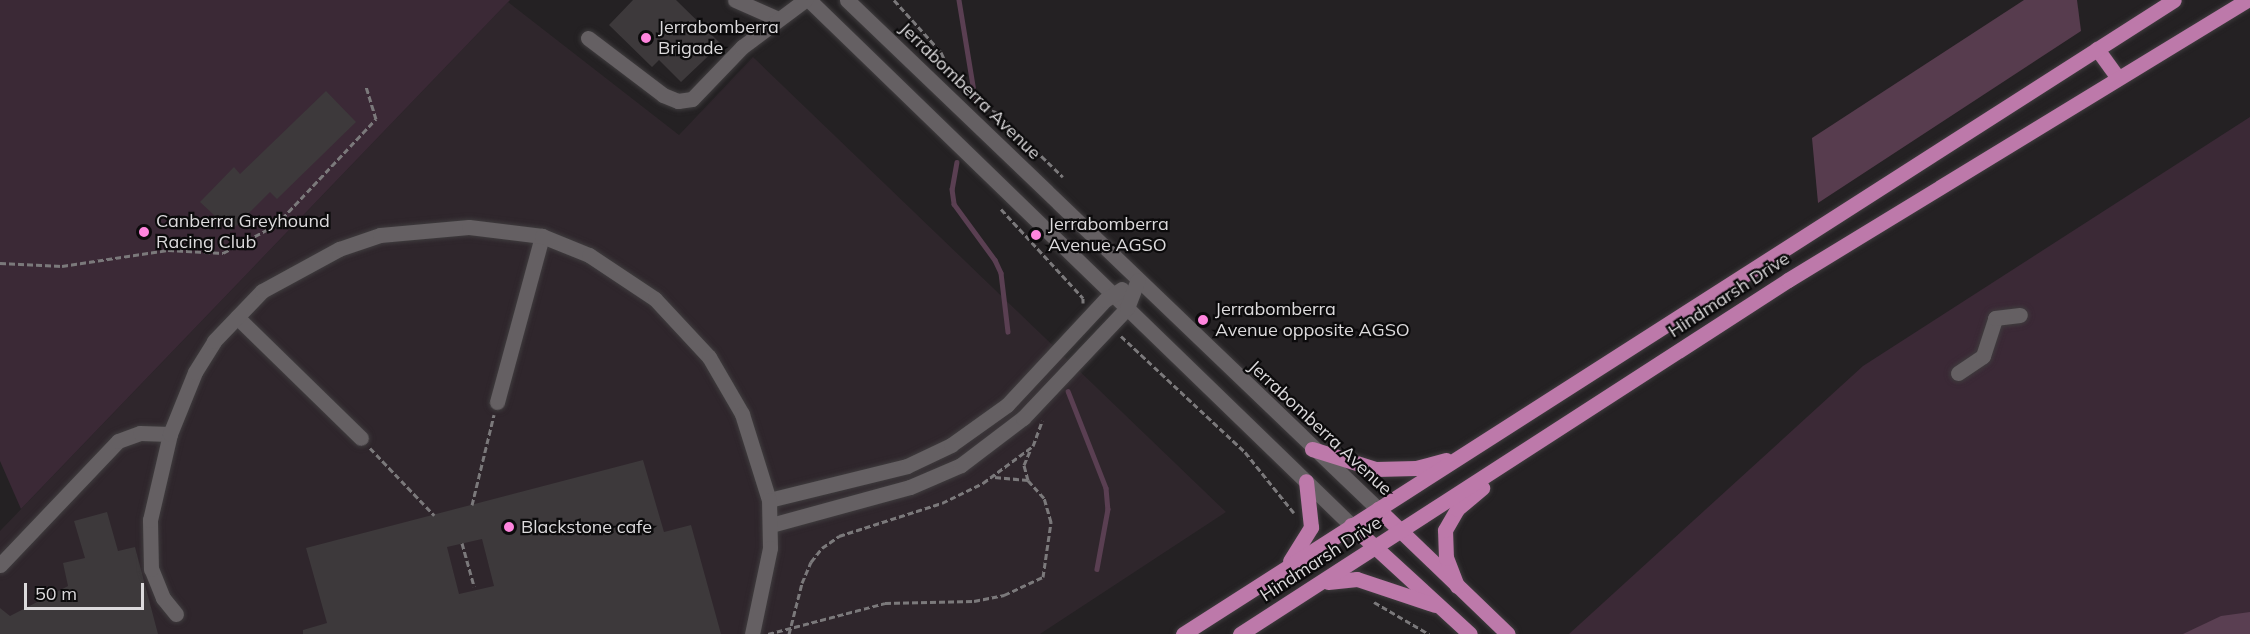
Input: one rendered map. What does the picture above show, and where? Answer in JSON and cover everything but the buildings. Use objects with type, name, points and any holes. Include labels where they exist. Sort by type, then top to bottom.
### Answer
[{"type":"main road","name":"Hindmarsh Drive","points":[[1182,634],[2174,0]]},
{"type":"main road","name":"Hindmarsh Drive","points":[[1240,634],[1788,280],[2117,77],[2247,0]]},
{"type":"main road","points":[[2097,49],[2117,77]]},
{"type":"main road","points":[[1457,586],[1444,548],[1450,517],[1545,437]]},
{"type":"main road","points":[[1312,449],[1376,469],[1416,468],[1466,453]]},
{"type":"main road","points":[[1287,567],[1311,526],[1306,481]]},
{"type":"main road","name":"Jerrabomberra Avenue","points":[[1378,509],[1508,634]]},
{"type":"main road","points":[[1351,525],[1470,634]]},
{"type":"main road","points":[[1322,582],[1357,579],[1443,608]]},
{"type":"street","points":[[735,0],[776,18]]},
{"type":"street","points":[[588,38],[663,95],[678,101],[692,99],[776,18],[807,0],[1351,525]]},
{"type":"street","name":"Jerrabomberra Avenue","points":[[847,0],[1312,449],[1378,509]]},
{"type":"street","points":[[176,614],[163,598],[151,569],[150,520],[170,434],[195,372],[214,340],[262,291],[300,267],[380,235],[469,227],[542,236],[589,255],[621,274],[655,299],[709,357],[742,414],[769,500],[771,525],[764,587],[752,634]]},
{"type":"street","points":[[497,402],[542,236]]},
{"type":"street","points":[[1086,268],[1104,248]]},
{"type":"street","points":[[769,500],[907,466],[951,446],[1007,405],[1113,294],[1138,280]]},
{"type":"street","points":[[771,525],[910,487],[961,465],[1023,418],[1127,308],[1138,280]]},
{"type":"street","points":[[1958,373],[1983,356],[1995,318],[2020,315]]},
{"type":"street","points":[[237,316],[360,438]]},
{"type":"street","points":[[0,565],[118,441],[140,433],[170,434]]},
{"type":"path","points":[[894,0],[941,52],[959,88]]},
{"type":"path","points":[[0,263],[62,266],[168,250],[224,253],[276,225],[376,118],[366,86]]},
{"type":"path","points":[[978,107],[996,112],[1063,177]]},
{"type":"path","points":[[1021,167],[1036,152]]},
{"type":"path","points":[[998,206],[1083,298],[1080,309]]},
{"type":"path","points":[[1113,335],[1122,336],[1156,365],[1245,452],[1298,517]]},
{"type":"path","points":[[472,505],[497,402]]},
{"type":"path","points":[[360,438],[434,515]]},
{"type":"path","points":[[768,634],[885,603],[984,599],[1004,595],[1043,578],[1051,522],[1044,498],[1028,480],[1024,465],[1033,446]]},
{"type":"path","points":[[789,634],[811,562],[839,536],[942,503],[992,477],[1006,475],[1028,480]]},
{"type":"path","points":[[462,543],[474,586]]},
{"type":"path","points":[[1369,600],[1429,634]]},
{"type":"shaded area","name":"Canberra Greyhound Racing Club","points":[[0,0],[510,0],[21,509],[0,461]]},
{"type":"shaded area","points":[[2024,0],[2077,0],[2081,31],[1818,203],[1812,138]]},
{"type":"shaded area","points":[[508,2],[679,135],[753,57],[1226,512],[1040,634],[0,634],[0,531]]},
{"type":"shaded area","points":[[2250,117],[2250,634],[1569,634],[1863,366]]},
{"type":"shaded area","points":[[2250,612],[2250,634],[2183,634],[2221,616]]},
{"type":"waterway","points":[[959,0],[975,98]]},
{"type":"waterway","points":[[957,162],[952,189],[954,204],[995,260],[1001,273],[1008,332]]},
{"type":"waterway","points":[[1068,391],[1106,488],[1108,509],[1097,569]]},
{"type":"place","name":"Jerrabomberra Brigade","points":[[646,38]]},
{"type":"place","name":"Canberra Greyhound Racing Club","points":[[144,232]]},
{"type":"place","name":"Jerrabomberra Avenue AGSO","points":[[1036,235]]},
{"type":"place","name":"Jerrabomberra Avenue opposite AGSO","points":[[1203,320]]},
{"type":"place","name":"Blackstone cafe","points":[[509,527]]}]
